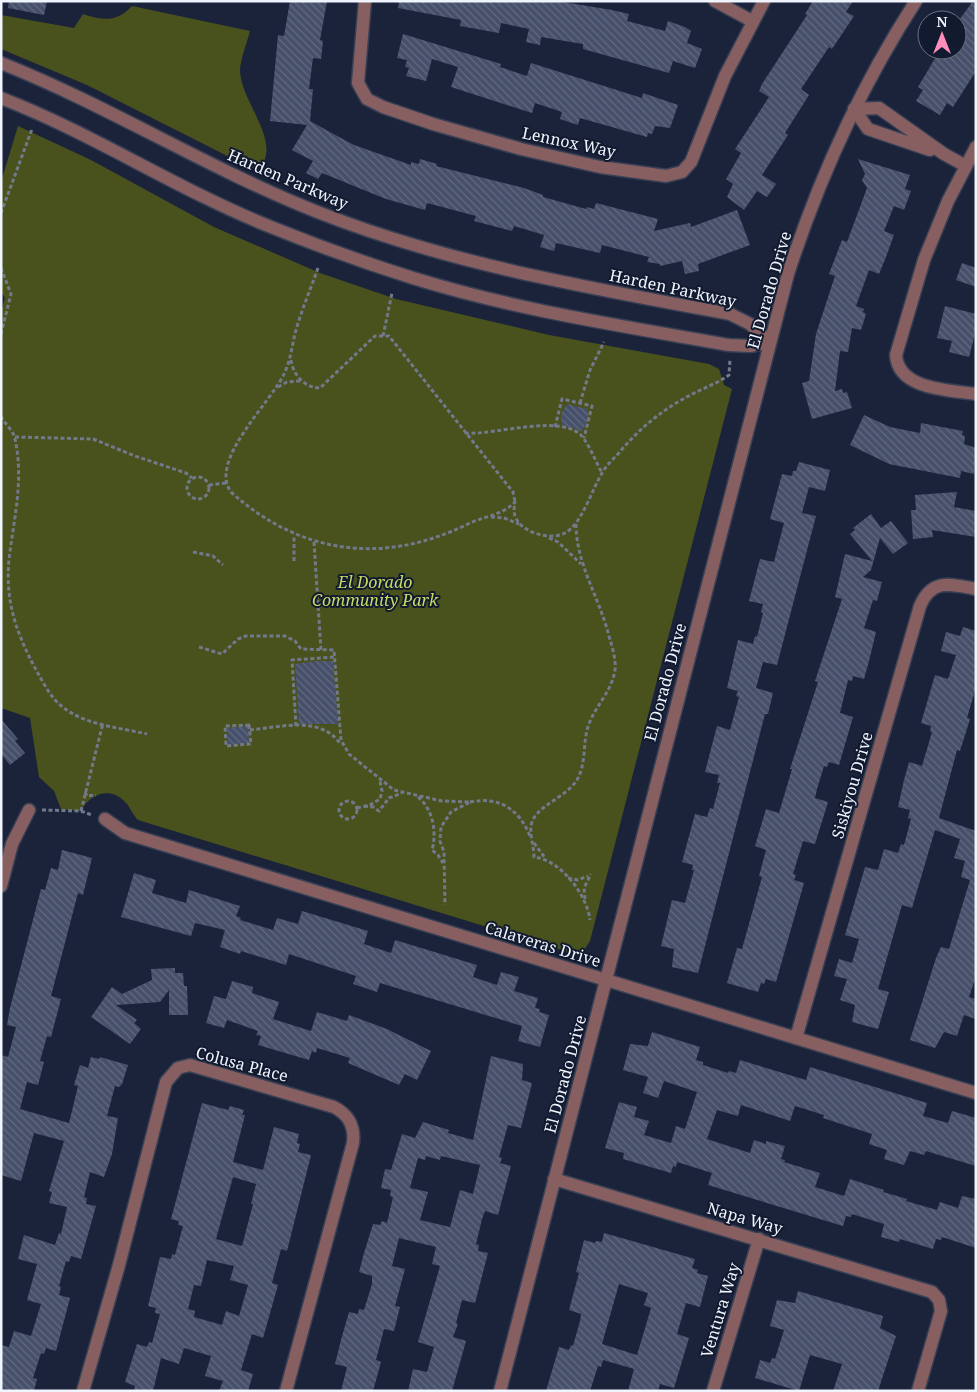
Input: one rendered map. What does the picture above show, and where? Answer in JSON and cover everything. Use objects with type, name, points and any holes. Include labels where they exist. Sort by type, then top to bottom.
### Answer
[{"type":"street","name":"Lennox Way","points":[[366,1],[358,83],[362,94],[375,103],[433,124],[521,149],[600,166],[666,176],[682,172],[691,162],[709,114],[752,21],[764,1]]},
{"type":"street","points":[[715,1],[752,21]]},
{"type":"street","name":"El Dorado Drive","points":[[500,1391],[770,342],[805,224],[826,169],[854,109],[916,1]]},
{"type":"street","name":"Harden Parkway","points":[[1,63],[74,96],[253,185],[316,211],[424,249],[473,262],[556,281],[730,314],[750,324],[770,342]]},
{"type":"street","points":[[1,98],[79,133],[215,202],[269,226],[414,279],[500,301],[578,318],[732,345],[751,346],[770,342]]},
{"type":"street","points":[[854,109],[879,108],[944,154],[966,166]]},
{"type":"street","points":[[854,109],[868,129],[944,154]]},
{"type":"street","points":[[976,147],[936,229],[908,308],[896,355],[900,370],[916,382],[976,394]]},
{"type":"street","name":"Siskiyou Drive","points":[[796,1038],[920,606],[927,593],[936,586],[948,584],[976,589]]},
{"type":"street","points":[[1,886],[12,844],[29,810]]},
{"type":"street","name":"Calaveras Drive","points":[[105,819],[125,833],[606,981],[976,1092]]},
{"type":"street","name":"Colusa Place","points":[[83,1391],[122,1255],[166,1082],[178,1068],[190,1065],[334,1107],[344,1113],[351,1122],[353,1143],[286,1391]]},
{"type":"street","name":"Napa Way","points":[[554,1179],[926,1289],[937,1296],[940,1311],[918,1391]]},
{"type":"street","name":"Ventura Way","points":[[713,1391],[758,1239]]},
{"type":"path","points":[[1,213],[32,129]]},
{"type":"path","points":[[1,268],[11,294],[1,334]]},
{"type":"path","points":[[318,268],[296,330],[291,354],[276,390],[239,440],[227,468],[226,484],[238,498],[294,535],[314,542],[352,549],[404,546],[444,536],[506,510],[515,502]]},
{"type":"path","points":[[383,336],[392,293]]},
{"type":"path","points":[[276,390],[292,380],[317,388],[324,387],[375,336],[389,336],[513,492],[515,517],[522,526]]},
{"type":"path","points":[[580,403],[590,370],[604,342]]},
{"type":"path","points":[[544,535],[560,535],[568,531],[576,523],[602,473],[637,432],[655,416],[687,396],[717,384],[729,374],[732,345]]},
{"type":"path","points":[[291,354],[293,369],[304,383]]},
{"type":"path","points":[[555,427],[562,400],[592,406],[584,438]]},
{"type":"path","points":[[1,416],[15,437],[19,466],[20,496],[11,543],[8,585],[14,622],[41,679],[58,702],[76,714],[102,723],[148,734]]},
{"type":"path","points":[[465,433],[495,433],[536,425],[572,431],[584,438],[602,473]]},
{"type":"path","points":[[15,437],[93,439],[180,471],[192,478],[202,477],[209,485],[208,492],[203,498],[192,497],[186,488],[192,478]]},
{"type":"path","points":[[209,485],[226,484]]},
{"type":"path","points":[[486,518],[504,518],[544,535],[558,542],[582,565]]},
{"type":"path","points":[[548,862],[534,857],[531,826],[536,814],[563,796],[577,779],[584,758],[589,723],[603,700],[615,670],[608,631],[582,565],[576,523]]},
{"type":"path","points":[[294,535],[294,562]]},
{"type":"path","points":[[314,542],[321,650]]},
{"type":"path","points":[[193,552],[213,556],[223,565]]},
{"type":"path","points":[[199,647],[222,654],[238,639],[246,636],[285,636],[295,641],[301,649],[334,650],[341,735],[345,750]]},
{"type":"path","points":[[296,726],[292,660],[334,657]]},
{"type":"path","points":[[29,810],[81,811],[102,723]]},
{"type":"path","points":[[249,725],[250,730],[251,744],[226,746],[225,726],[249,725]]},
{"type":"path","points":[[250,730],[312,726],[328,731],[345,750],[378,779],[394,790],[442,801],[493,801],[512,809],[522,820],[532,841],[548,862],[567,878],[587,905]]},
{"type":"path","points":[[356,808],[375,803],[381,797],[382,788],[378,779]]},
{"type":"path","points":[[85,791],[87,796],[96,795]]},
{"type":"path","points":[[364,806],[373,807],[379,811],[389,798],[397,794],[411,794],[419,798],[428,808],[434,830],[432,850],[438,855],[444,868]]},
{"type":"path","points":[[347,801],[352,802],[356,808],[355,816],[350,819],[341,817],[338,812],[341,803],[347,801]]},
{"type":"path","points":[[445,906],[440,828],[451,812],[470,802]]},
{"type":"path","points":[[567,878],[578,880],[591,874],[584,888],[590,920]]},
{"type":"green space","points":[[132,6],[250,31],[240,69],[246,95],[264,135],[265,160],[257,171],[87,85],[1,49],[1,15],[74,28],[83,14],[109,19],[121,15]]},
{"type":"green space","name":"El Dorado Community Park","points":[[18,126],[91,160],[214,227],[320,273],[396,299],[549,335],[709,364],[719,369],[724,385],[732,389],[590,941],[583,952],[573,954],[138,820],[126,803],[118,796],[112,794],[100,794],[94,797],[81,811],[61,809],[54,791],[39,777],[30,718],[1,708],[1,311],[5,298],[1,292],[1,182]]},
{"type":"building","points":[[9,1],[47,1],[44,15],[8,8]]},
{"type":"building","points":[[290,1],[327,1],[320,40],[323,41],[321,59],[313,58],[309,89],[313,89],[310,121],[354,145],[411,165],[411,162],[419,164],[420,159],[437,164],[436,166],[524,188],[543,195],[543,197],[586,209],[587,207],[594,209],[596,203],[658,219],[654,231],[690,223],[691,227],[737,210],[750,245],[698,264],[699,271],[685,274],[682,261],[660,266],[660,264],[647,262],[649,257],[602,245],[600,253],[556,243],[554,251],[540,247],[544,235],[514,226],[512,231],[474,221],[476,216],[427,203],[425,210],[386,199],[322,173],[318,179],[306,173],[313,161],[292,150],[307,125],[270,121],[278,35],[284,36]]},
{"type":"building","points":[[399,1],[557,1],[629,14],[627,21],[665,31],[668,21],[691,31],[687,43],[702,49],[695,68],[673,61],[669,73],[583,49],[583,44],[541,37],[540,45],[526,42],[529,29],[501,23],[499,33],[460,26],[461,20],[398,8]]},
{"type":"building","points":[[813,1],[853,1],[846,12],[854,16],[832,49],[829,47],[801,89],[809,95],[785,133],[788,135],[762,175],[776,184],[767,197],[757,191],[744,210],[727,197],[733,184],[726,179],[741,153],[735,149],[769,97],[759,91],[762,84],[807,15],[805,14]]},
{"type":"building","points":[[973,1],[976,1],[976,71],[953,107],[947,103],[940,115],[916,101],[923,90],[918,87],[934,60],[967,60],[966,10]]},
{"type":"building","points":[[403,34],[501,64],[500,67],[527,76],[531,63],[642,98],[643,93],[678,105],[670,128],[655,126],[652,134],[648,133],[647,137],[580,118],[578,125],[560,119],[562,112],[535,103],[532,113],[451,87],[458,67],[432,59],[426,81],[406,76],[409,68],[405,67],[407,60],[397,58]]},
{"type":"building","points":[[858,159],[910,175],[905,189],[911,191],[904,210],[894,206],[884,231],[894,235],[886,257],[879,274],[869,270],[856,306],[864,309],[863,312],[866,314],[861,330],[852,328],[848,352],[840,351],[835,391],[842,389],[843,393],[847,392],[852,408],[812,419],[802,383],[809,381],[816,334],[835,276],[829,274],[842,240],[847,242],[867,188],[862,180],[865,174]]},
{"type":"building","points":[[962,263],[976,268],[976,287],[956,280]]},
{"type":"building","points":[[945,306],[976,314],[976,330],[969,357],[949,352],[952,341],[937,338]]},
{"type":"building","points":[[567,404],[588,409],[588,419],[582,431],[562,425],[561,414]]},
{"type":"building","points":[[864,415],[890,427],[920,433],[921,423],[963,431],[962,435],[965,436],[964,444],[976,448],[974,474],[961,471],[960,478],[889,464],[850,445]]},
{"type":"building","points":[[799,462],[830,470],[825,491],[809,487],[802,513],[816,516],[777,665],[763,662],[756,688],[773,693],[768,714],[765,714],[698,973],[672,967],[674,949],[661,946],[672,900],[685,903],[694,870],[692,870],[693,865],[682,862],[695,814],[707,817],[710,808],[713,809],[720,783],[717,783],[719,775],[705,772],[717,726],[730,730],[739,697],[736,696],[738,691],[727,688],[738,640],[753,644],[755,636],[757,637],[763,613],[761,612],[763,604],[749,601],[760,559],[774,562],[784,523],[770,519],[782,474],[792,476]]},
{"type":"building","points":[[957,492],[954,507],[976,511],[976,537],[932,530],[933,537],[913,539],[911,510],[916,510],[915,495]]},
{"type":"building","points":[[871,514],[881,528],[891,521],[908,543],[893,554],[880,538],[871,570],[863,577],[882,582],[877,601],[873,600],[864,628],[876,632],[869,661],[864,679],[853,676],[852,681],[848,680],[840,713],[853,717],[839,765],[829,762],[827,767],[824,766],[817,789],[815,798],[828,802],[815,844],[803,841],[793,874],[796,875],[794,880],[804,883],[776,982],[766,979],[764,984],[761,983],[758,992],[727,983],[737,948],[742,949],[762,877],[759,876],[766,850],[755,846],[766,809],[779,813],[792,769],[790,769],[818,682],[815,681],[842,599],[835,597],[845,554],[872,561],[850,534],[855,530],[853,528]]},
{"type":"building","points":[[963,627],[976,631],[976,687],[967,718],[970,719],[960,751],[957,750],[939,818],[976,831],[976,976],[969,997],[976,999],[976,1019],[964,1015],[957,1036],[944,1032],[935,1048],[910,1040],[936,958],[941,947],[949,949],[970,880],[961,877],[965,861],[954,858],[960,839],[935,830],[912,908],[902,905],[878,989],[889,992],[878,1029],[852,1022],[855,1005],[840,1000],[847,979],[834,976],[839,959],[852,963],[859,939],[845,935],[865,867],[878,870],[884,849],[898,853],[901,844],[904,845],[911,819],[908,818],[910,810],[898,807],[904,780],[909,762],[922,766],[932,732],[930,731],[931,726],[921,723],[935,675],[948,679],[956,655],[941,651],[946,632],[960,636]]},
{"type":"building","points":[[333,661],[338,724],[299,724],[295,664]]},
{"type":"building","points":[[1,719],[18,739],[15,741],[25,753],[10,765],[1,754]]},
{"type":"building","points":[[248,726],[249,743],[228,745],[227,728]]},
{"type":"building","points":[[62,850],[92,858],[83,895],[78,893],[51,996],[61,999],[51,1037],[47,1036],[40,1061],[44,1062],[38,1085],[27,1082],[20,1109],[69,1123],[78,1086],[74,1085],[80,1065],[88,1068],[91,1057],[99,1059],[100,1057],[128,1065],[122,1084],[119,1087],[115,1086],[107,1116],[118,1118],[112,1154],[104,1177],[90,1172],[84,1197],[87,1198],[86,1204],[96,1206],[81,1259],[71,1256],[69,1262],[66,1261],[59,1286],[61,1287],[59,1295],[70,1298],[56,1351],[46,1348],[44,1354],[41,1353],[33,1378],[37,1379],[34,1391],[1,1391],[1,1345],[9,1347],[14,1331],[31,1336],[41,1304],[27,1300],[37,1264],[18,1259],[24,1235],[55,1245],[59,1233],[61,1234],[67,1207],[49,1203],[52,1192],[49,1191],[64,1141],[34,1133],[21,1181],[1,1175],[1,1055],[8,1057],[16,1027],[7,1025],[10,1008],[41,889],[45,890],[51,868],[58,870]]},
{"type":"building","points":[[134,873],[156,880],[152,893],[186,903],[189,890],[240,906],[236,916],[241,918],[240,920],[273,930],[277,918],[298,924],[302,911],[368,931],[364,944],[391,953],[395,940],[477,965],[473,977],[497,985],[501,972],[519,977],[514,991],[538,998],[535,1008],[540,1009],[539,1012],[549,1015],[540,1047],[518,1041],[522,1026],[380,983],[377,992],[353,984],[356,976],[289,954],[286,965],[241,951],[240,954],[220,947],[225,930],[195,923],[191,936],[121,917]]},
{"type":"building","points":[[175,968],[175,973],[183,973],[184,986],[187,986],[188,1015],[169,1015],[169,990],[160,1002],[116,1005],[137,1020],[134,1023],[141,1029],[130,1044],[91,1017],[112,987],[122,994],[152,980],[151,969]]},
{"type":"building","points":[[232,981],[253,987],[252,993],[279,1002],[273,1019],[311,1031],[317,1012],[347,1021],[349,1015],[387,1029],[431,1051],[417,1080],[405,1074],[399,1085],[348,1063],[350,1058],[317,1048],[316,1053],[312,1051],[309,1060],[258,1045],[261,1036],[256,1035],[258,1031],[227,1020],[224,1028],[206,1023],[214,996],[226,999]]},
{"type":"building","points":[[652,1032],[700,1047],[696,1060],[703,1062],[703,1065],[728,1073],[729,1071],[736,1073],[740,1060],[806,1080],[810,1067],[927,1103],[923,1116],[948,1123],[952,1111],[976,1118],[976,1166],[926,1151],[924,1155],[910,1151],[904,1165],[884,1159],[887,1150],[869,1144],[872,1134],[823,1118],[824,1115],[795,1106],[790,1121],[741,1105],[738,1116],[717,1110],[707,1139],[750,1153],[754,1140],[766,1144],[766,1141],[785,1146],[781,1159],[785,1160],[784,1162],[820,1173],[815,1187],[844,1196],[850,1179],[907,1199],[906,1201],[937,1210],[940,1202],[958,1208],[962,1196],[976,1199],[976,1248],[942,1237],[941,1240],[936,1239],[933,1249],[900,1239],[899,1242],[881,1237],[884,1224],[852,1214],[851,1217],[846,1216],[843,1226],[708,1185],[712,1173],[677,1162],[676,1167],[673,1166],[671,1173],[623,1159],[624,1153],[605,1148],[619,1102],[637,1107],[634,1117],[649,1121],[644,1135],[671,1143],[676,1126],[685,1129],[697,1092],[664,1081],[658,1098],[643,1093],[648,1077],[623,1070],[630,1044],[648,1046]]},
{"type":"building","points":[[491,1056],[523,1064],[522,1080],[532,1083],[521,1128],[508,1125],[499,1157],[502,1158],[500,1163],[511,1166],[498,1215],[485,1211],[482,1219],[476,1244],[479,1245],[478,1251],[488,1253],[475,1303],[462,1300],[456,1323],[458,1324],[453,1337],[466,1341],[452,1391],[408,1391],[413,1369],[427,1372],[434,1347],[418,1342],[440,1266],[432,1264],[436,1247],[399,1238],[392,1266],[405,1269],[395,1306],[400,1307],[394,1331],[384,1329],[376,1360],[381,1362],[373,1391],[341,1391],[347,1367],[335,1364],[349,1312],[358,1314],[359,1309],[364,1310],[372,1284],[372,1276],[359,1272],[373,1224],[380,1225],[382,1221],[387,1223],[393,1197],[390,1196],[391,1190],[381,1188],[385,1169],[391,1170],[402,1134],[415,1138],[423,1122],[449,1130],[448,1133],[473,1140]],"holes":[[[426,1156],[440,1160],[441,1156],[480,1165],[473,1194],[460,1190],[450,1227],[420,1220],[428,1192],[410,1188],[418,1158],[425,1160]]]},
{"type":"building","points":[[202,1103],[228,1110],[230,1106],[244,1110],[242,1115],[245,1115],[233,1162],[263,1170],[274,1127],[299,1134],[297,1143],[300,1144],[298,1152],[311,1155],[287,1251],[281,1249],[272,1283],[278,1285],[263,1338],[252,1334],[241,1370],[253,1374],[248,1391],[219,1391],[223,1381],[205,1376],[211,1356],[184,1348],[179,1364],[161,1358],[153,1391],[134,1391],[135,1386],[125,1382],[137,1344],[147,1347],[149,1342],[152,1343],[160,1314],[155,1313],[156,1308],[148,1306],[160,1257],[171,1259],[172,1254],[175,1255],[183,1226],[178,1225],[179,1221],[171,1219]],"holes":[[[233,1177],[256,1184],[242,1246],[216,1239]],[[207,1260],[234,1266],[230,1280],[248,1285],[239,1316],[226,1311],[222,1325],[194,1317],[195,1311],[188,1309],[194,1285],[201,1286]]]},
{"type":"building","points":[[604,1233],[695,1259],[692,1268],[698,1270],[697,1273],[708,1276],[700,1307],[686,1303],[677,1334],[689,1338],[674,1388],[660,1384],[658,1391],[628,1391],[634,1369],[603,1360],[601,1367],[598,1366],[590,1391],[546,1391],[559,1347],[569,1350],[571,1345],[573,1346],[580,1321],[581,1314],[569,1310],[579,1273],[576,1272],[584,1240],[595,1243],[596,1241],[602,1242]],"holes":[[[619,1284],[648,1293],[644,1305],[651,1308],[637,1355],[602,1344]]]},
{"type":"building","points":[[798,1291],[883,1316],[880,1328],[896,1336],[878,1391],[833,1391],[842,1364],[810,1355],[799,1391],[755,1378],[760,1360],[770,1363],[772,1358],[775,1359],[784,1330],[770,1326],[777,1300],[795,1303]]}]
